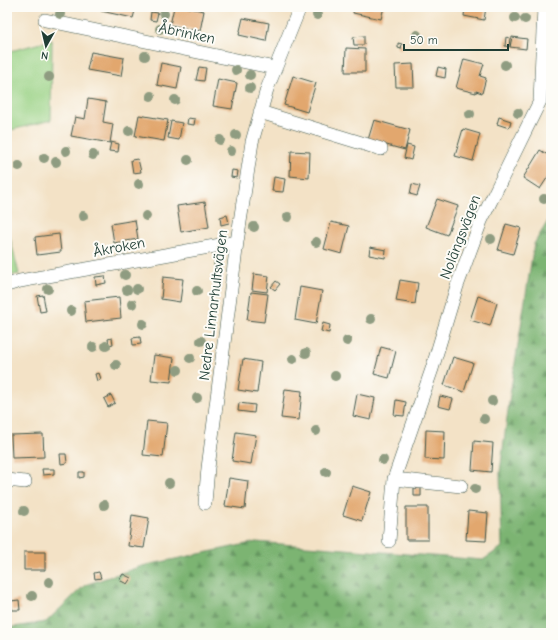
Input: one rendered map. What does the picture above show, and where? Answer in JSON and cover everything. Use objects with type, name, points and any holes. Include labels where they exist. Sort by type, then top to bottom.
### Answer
[{"type":"street","name":"Nedre Linnarhultsvägen","points":[[205,503],[237,242],[252,142],[267,88],[300,7]]},
{"type":"street","name":"Nolängsvägen","points":[[389,540],[394,479],[432,369],[457,286],[481,221],[540,101],[544,7]]},
{"type":"street","name":"Åbrinken","points":[[45,20],[275,68]]},
{"type":"street","points":[[260,112],[381,149]]},
{"type":"street","name":"Åkroken","points":[[7,285],[20,281],[174,252],[237,242]]},
{"type":"street","points":[[394,479],[461,486]]},
{"type":"street","points":[[7,480],[26,482]]},
{"type":"green space","points":[[52,40],[51,120],[7,131],[7,52]]},
{"type":"green space","points":[[551,216],[551,633],[7,633],[7,628],[46,622],[85,585],[142,566],[256,542],[483,560],[502,547],[500,472],[510,395],[534,244]]},
{"type":"green space","points":[[7,225],[19,274],[7,276]]},
{"type":"building","points":[[102,7],[136,7],[133,18],[101,11]]},
{"type":"building","points":[[174,7],[184,7],[204,11],[200,31],[170,25]]},
{"type":"building","points":[[354,7],[384,7],[381,19],[353,13]]},
{"type":"building","points":[[465,7],[486,7],[484,20],[464,16]]},
{"type":"building","points":[[151,12],[158,13],[156,21],[150,20]]},
{"type":"building","points":[[243,18],[269,23],[266,41],[239,35]]},
{"type":"building","points":[[364,36],[364,45],[354,45],[353,37]]},
{"type":"building","points":[[506,37],[510,38],[509,47],[505,46]]},
{"type":"building","points":[[512,37],[527,39],[526,49],[510,47]]},
{"type":"building","points":[[398,43],[402,44],[401,49],[398,48]]},
{"type":"building","points":[[346,48],[365,49],[365,72],[345,72]]},
{"type":"building","points":[[91,52],[124,58],[121,76],[87,70]]},
{"type":"building","points":[[464,59],[484,64],[480,76],[486,78],[482,93],[456,88]]},
{"type":"building","points":[[161,63],[181,67],[177,89],[157,85]]},
{"type":"building","points":[[413,64],[414,87],[396,87],[395,65]]},
{"type":"building","points":[[199,67],[206,68],[204,81],[196,80]]},
{"type":"building","points":[[438,67],[446,69],[445,78],[436,76]]},
{"type":"building","points":[[293,76],[316,83],[307,112],[284,105]]},
{"type":"building","points":[[218,79],[237,83],[232,109],[213,106]]},
{"type":"building","points":[[88,99],[106,102],[103,122],[113,124],[110,143],[71,136],[75,117],[85,119]]},
{"type":"building","points":[[139,115],[168,120],[164,141],[135,136]]},
{"type":"building","points":[[499,117],[511,121],[509,128],[497,124]]},
{"type":"building","points":[[188,118],[195,119],[194,125],[187,124]]},
{"type":"building","points":[[374,120],[410,130],[405,150],[368,140]]},
{"type":"building","points":[[171,121],[182,123],[179,140],[168,138]]},
{"type":"building","points":[[463,129],[480,134],[473,161],[455,156]]},
{"type":"building","points":[[111,142],[119,144],[118,152],[109,151]]},
{"type":"building","points":[[407,145],[414,147],[411,160],[404,158]]},
{"type":"building","points":[[540,150],[551,157],[551,172],[540,189],[523,178]]},
{"type":"building","points":[[291,151],[310,152],[309,178],[290,176]]},
{"type":"building","points":[[138,159],[141,172],[133,173],[131,160]]},
{"type":"building","points":[[232,170],[238,171],[237,178],[231,177]]},
{"type":"building","points":[[274,177],[285,179],[283,192],[272,191]]},
{"type":"building","points":[[412,184],[420,186],[417,196],[410,194]]},
{"type":"building","points":[[437,199],[458,206],[447,235],[426,227]]},
{"type":"building","points":[[205,202],[209,227],[181,232],[177,206]]},
{"type":"building","points":[[227,215],[229,223],[221,225],[220,217]]},
{"type":"building","points":[[135,220],[138,239],[114,243],[111,224]]},
{"type":"building","points":[[331,222],[349,226],[342,254],[324,249]]},
{"type":"building","points":[[506,224],[521,228],[513,254],[498,250]]},
{"type":"building","points":[[59,234],[61,252],[37,255],[35,237]]},
{"type":"building","points":[[370,247],[386,250],[385,258],[369,255]]},
{"type":"building","points":[[254,274],[269,276],[267,292],[252,290]]},
{"type":"building","points":[[105,276],[106,283],[96,285],[95,277]]},
{"type":"building","points":[[163,277],[183,279],[180,302],[161,299]]},
{"type":"building","points":[[400,280],[418,283],[415,304],[396,301]]},
{"type":"building","points":[[276,281],[280,284],[275,290],[271,287]]},
{"type":"building","points":[[300,287],[322,291],[316,324],[295,320]]},
{"type":"building","points":[[251,292],[268,294],[264,322],[247,320]]},
{"type":"building","points":[[43,295],[46,311],[40,312],[37,296]]},
{"type":"building","points":[[478,296],[497,303],[490,326],[470,320]]},
{"type":"building","points":[[119,297],[121,318],[86,322],[84,301]]},
{"type":"building","points":[[323,323],[330,325],[329,333],[321,331]]},
{"type":"building","points":[[140,337],[141,344],[133,345],[132,338]]},
{"type":"building","points":[[112,338],[113,344],[109,345],[108,339]]},
{"type":"building","points":[[381,347],[396,351],[389,378],[374,374]]},
{"type":"building","points":[[154,355],[174,358],[171,382],[151,380]]},
{"type":"building","points":[[453,357],[473,363],[464,392],[444,385]]},
{"type":"building","points":[[243,359],[261,362],[257,393],[238,390]]},
{"type":"building","points":[[99,373],[101,379],[97,381],[95,374]]},
{"type":"building","points":[[285,389],[302,391],[299,420],[281,418]]},
{"type":"building","points":[[357,394],[375,398],[371,420],[353,416]]},
{"type":"building","points":[[111,395],[115,403],[108,407],[104,399]]},
{"type":"building","points":[[440,396],[453,399],[450,409],[438,406]]},
{"type":"building","points":[[396,400],[406,402],[404,416],[394,415]]},
{"type":"building","points":[[239,403],[255,405],[254,413],[238,411]]},
{"type":"building","points":[[147,421],[167,423],[163,457],[143,455]]},
{"type":"building","points":[[426,430],[445,431],[444,460],[425,459]]},
{"type":"building","points":[[236,432],[256,435],[251,464],[232,461]]},
{"type":"building","points":[[43,434],[44,457],[12,458],[11,435]]},
{"type":"building","points":[[474,441],[493,443],[491,472],[472,470]]},
{"type":"building","points":[[60,454],[66,454],[67,463],[61,464]]},
{"type":"building","points":[[42,469],[54,469],[54,474],[43,475]]},
{"type":"building","points":[[79,472],[84,472],[84,477],[79,478]]},
{"type":"building","points":[[229,478],[248,481],[245,509],[225,506]]},
{"type":"building","points":[[352,486],[371,492],[362,521],[343,515]]},
{"type":"building","points":[[414,488],[421,488],[421,496],[414,496]]},
{"type":"building","points":[[406,507],[428,507],[428,540],[406,540]]},
{"type":"building","points":[[468,511],[488,513],[486,541],[466,540]]},
{"type":"building","points":[[132,515],[149,518],[144,548],[128,546]]},
{"type":"building","points":[[24,552],[45,552],[45,570],[24,570]]},
{"type":"building","points":[[99,572],[101,578],[95,579],[94,573]]},
{"type":"building","points":[[123,574],[131,578],[127,584],[119,580]]},
{"type":"building","points":[[19,600],[20,610],[12,610],[11,601]]}]
